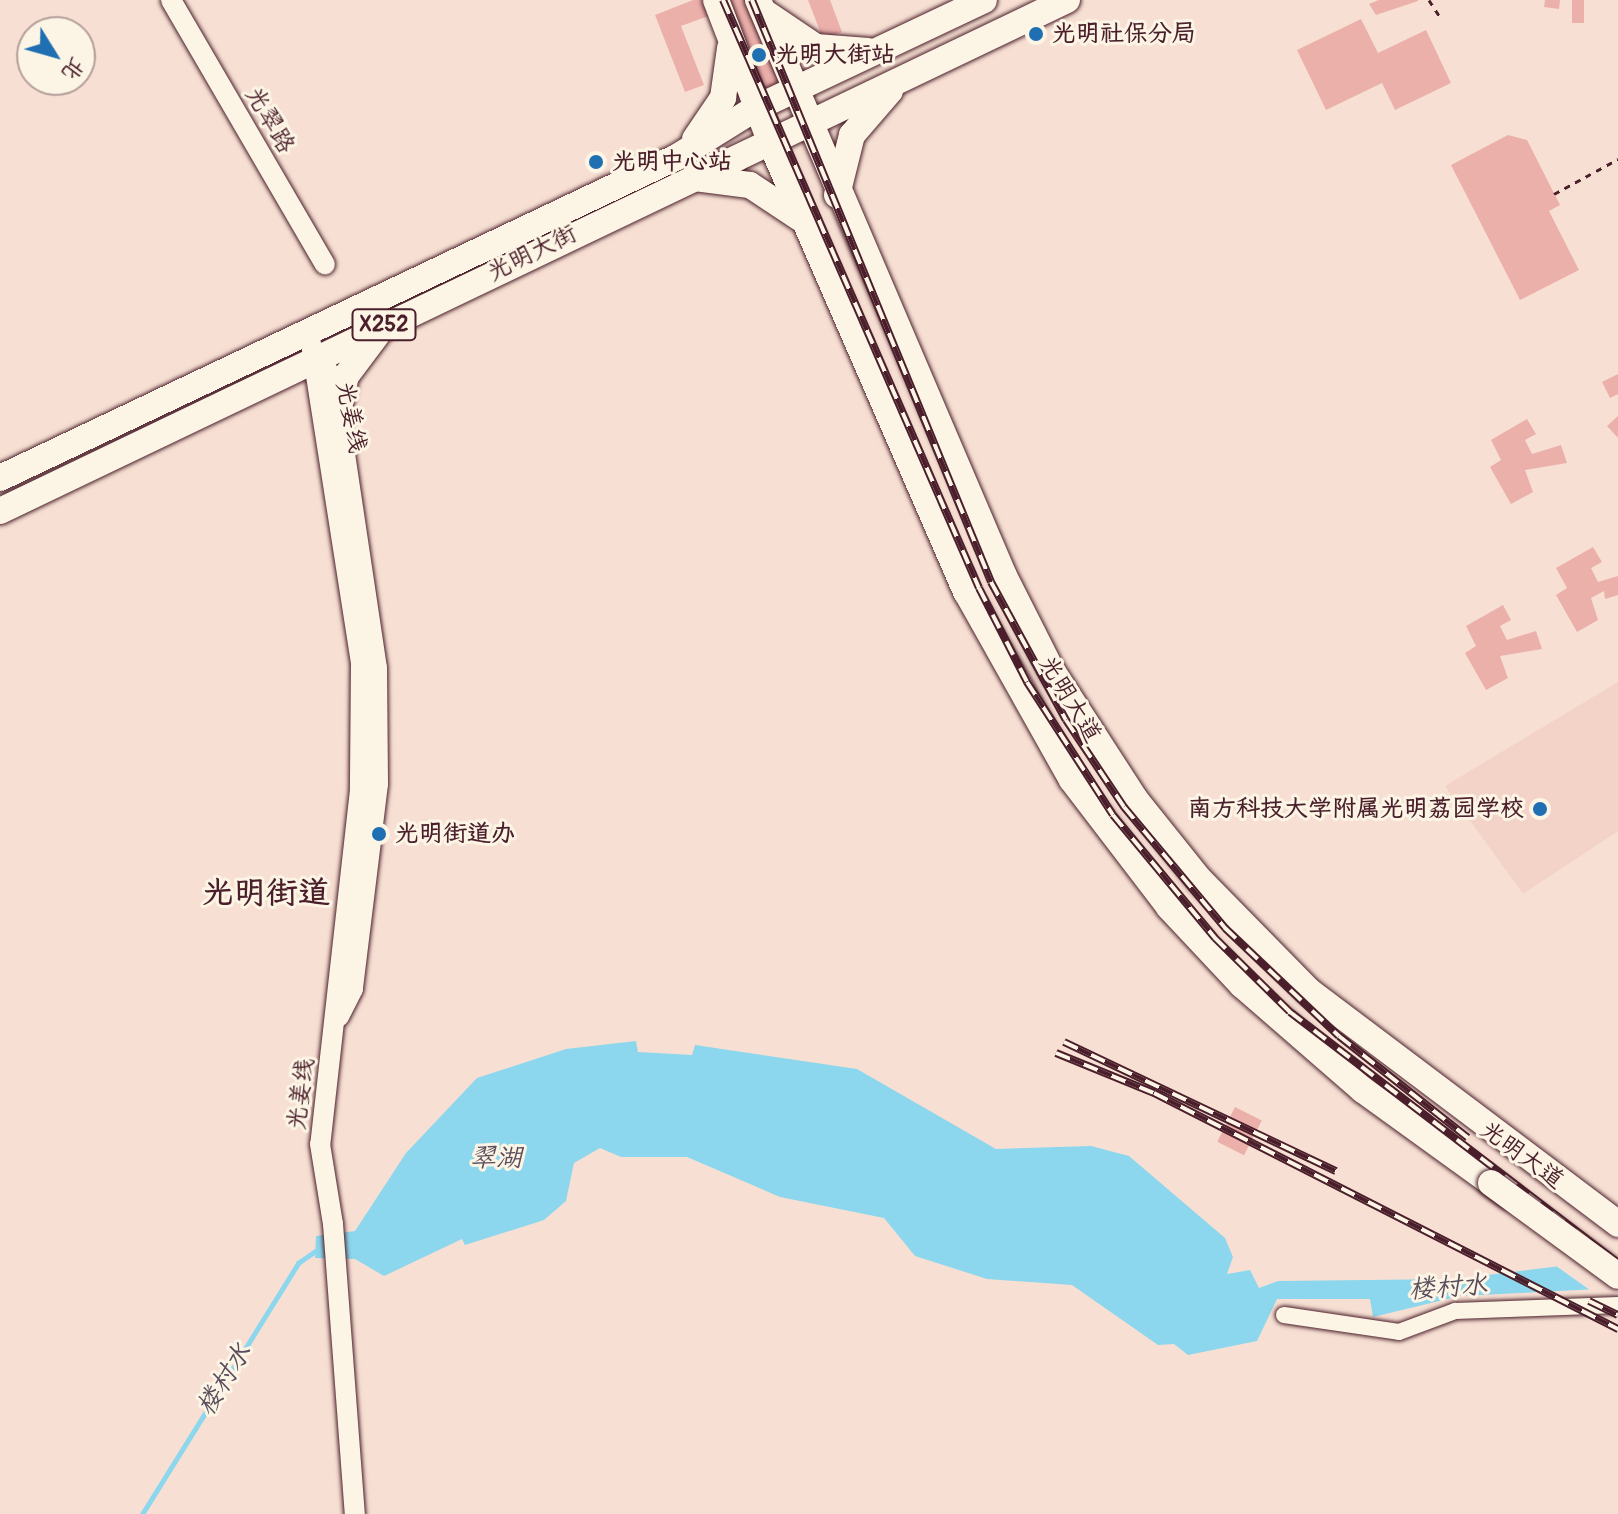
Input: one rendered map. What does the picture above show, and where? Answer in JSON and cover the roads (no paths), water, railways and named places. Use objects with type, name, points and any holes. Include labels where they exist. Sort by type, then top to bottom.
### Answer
[{"type":"main road","name":"光明大道","points":[[716,0],[770,141],[990,641],[1110,834],[1205,947],[1281,1022],[1582,1249]]},
{"type":"main road","name":"光明大街","points":[[0,511],[388,322],[680,168],[756,108],[984,0]]},
{"type":"main road","name":"光明大街","points":[[0,478],[309,331],[680,168],[770,141],[1067,0]]},
{"type":"main road","name":"光明大道","points":[[760,4],[806,124],[1026,623],[1135,799],[1217,900],[1309,991],[1618,1224]]},
{"type":"main road","points":[[760,4],[816,47],[883,48]]},
{"type":"main road","points":[[730,37],[723,98],[680,168],[750,185],[805,222]]},
{"type":"main road","points":[[837,195],[860,122],[908,76]]},
{"type":"main road","points":[[339,408],[346,376],[388,322]]},
{"type":"main road","name":"光明大道","points":[[1491,1183],[1618,1276]]},
{"type":"street","name":"光翠路","points":[[171,0],[325,265]]},
{"type":"street","name":"光姜线","points":[[309,331],[339,408],[361,531],[379,716],[353,989],[339,1018]]},
{"type":"street","name":"光姜线","points":[[317,357],[343,518],[363,715],[335,988],[339,1018],[320,1144],[333,1224],[355,1514]]},
{"type":"street","points":[[1284,1315],[1399,1332],[1455,1311],[1618,1305]]},
{"type":"water","name":"翠湖","points":[[636,1041],[638,1052],[692,1055],[695,1045],[857,1069],[996,1149],[1091,1146],[1129,1156],[1225,1238],[1233,1257],[1227,1274],[1250,1270],[1259,1288],[1278,1281],[1455,1279],[1618,1259],[1618,1288],[1460,1296],[1373,1317],[1370,1299],[1277,1299],[1257,1341],[1188,1355],[1174,1344],[1158,1345],[1072,1285],[987,1279],[915,1256],[884,1218],[780,1197],[687,1157],[621,1157],[600,1148],[574,1163],[566,1201],[544,1220],[465,1245],[462,1239],[384,1276],[355,1259],[315,1258],[316,1236],[355,1231],[406,1153],[477,1078],[566,1049]]},
{"type":"waterway","name":"楼村水","points":[[142,1514],[298,1263],[315,1251]]},
{"type":"railway","points":[[723,0],[979,588],[1027,682],[1113,815],[1215,938],[1290,1012],[1618,1263]]},
{"type":"railway","points":[[752,0],[991,582],[1066,720],[1124,807],[1225,928],[1339,1036],[1468,1138]]},
{"type":"railway","points":[[1064,1042],[1336,1171]]},
{"type":"railway","points":[[1056,1053],[1154,1093],[1618,1329]]},
{"type":"railway","points":[[1589,1301],[1618,1315]]},
{"type":"place","name":"光明社保分局","points":[[1036,34]]},
{"type":"place","name":"光明大街站","points":[[759,55]]},
{"type":"place","name":"光明中心站","points":[[596,162]]},
{"type":"place","name":"南方科技大学附属光明荔园学校","points":[[1540,809]]},
{"type":"place","name":"光明街道办","points":[[379,834]]},
{"type":"district","name":"光明街道","points":[[266,893]]}]
